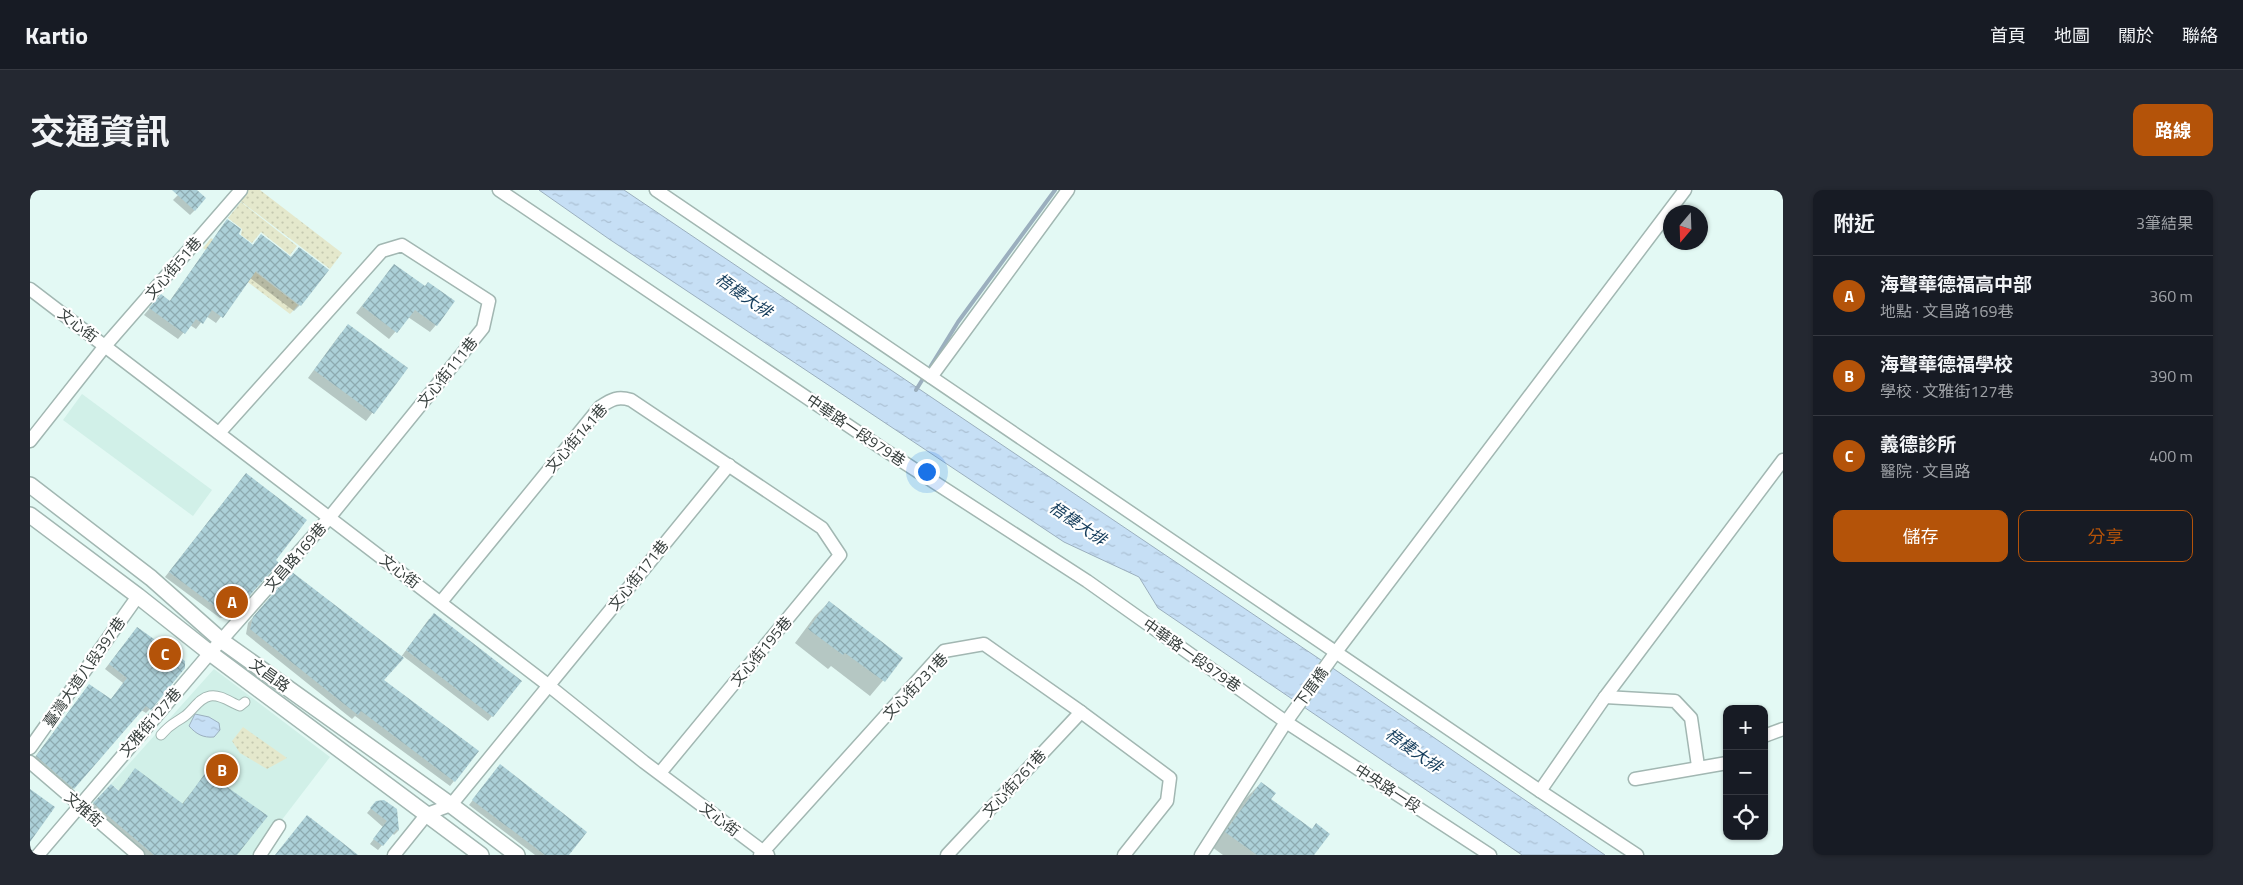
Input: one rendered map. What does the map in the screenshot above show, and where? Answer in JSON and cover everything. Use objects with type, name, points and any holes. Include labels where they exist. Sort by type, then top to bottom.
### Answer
[{"type":"street","name":"文心街51巷","points":[[30,441],[105,346],[241,190]]},
{"type":"street","name":"中華路一段979巷","points":[[499,190],[880,446],[1087,581],[1286,722]]},
{"type":"street","points":[[656,190],[1637,855]]},
{"type":"street","points":[[931,377],[1068,190]]},
{"type":"street","name":"下厝橋","points":[[1201,855],[1286,722],[1336,652],[1685,190]]},
{"type":"street","name":"文心街111巷","points":[[219,433],[382,251],[402,245],[489,301],[483,328],[329,518]]},
{"type":"street","name":"文心街","points":[[30,290],[548,684],[764,854]]},
{"type":"street","name":"文心街141巷","points":[[441,602],[600,407],[610,400],[620,397],[632,400],[822,528]]},
{"type":"street","points":[[1540,791],[1605,697],[1783,460]]},
{"type":"street","name":"文心街171巷","points":[[451,805],[729,465]]},
{"type":"street","name":"文昌路","points":[[30,485],[151,578],[222,641],[451,805],[517,855]]},
{"type":"street","name":"文昌路","points":[[30,516],[481,855]]},
{"type":"street","name":"文昌路169巷","points":[[222,641],[329,518]]},
{"type":"street","name":"文心街195巷","points":[[660,772],[840,555],[822,528]]},
{"type":"street","name":"臺灣大道八段397巷","points":[[30,748],[138,596]]},
{"type":"street","name":"文雅街127巷","points":[[38,855],[79,804],[222,641]]},
{"type":"street","name":"文心街231巷","points":[[764,854],[944,652],[984,644],[1082,712],[1170,778],[1167,801],[1124,855]]},
{"type":"street","points":[[161,735],[175,720],[185,716],[199,701],[210,696],[222,697],[240,706],[245,702]]},
{"type":"street","points":[[1605,697],[1675,701],[1692,718],[1698,766]]},
{"type":"street","name":"文心街261巷","points":[[947,855],[1082,712]]},
{"type":"street","name":"中央路一段","points":[[1286,722],[1490,855]]},
{"type":"street","points":[[1768,735],[1783,729]]},
{"type":"street","name":"文雅街","points":[[30,762],[138,855]]},
{"type":"street","points":[[1635,779],[1698,766],[1723,763]]},
{"type":"street","points":[[394,855],[427,814],[451,805]]},
{"type":"street","points":[[260,855],[279,826]]},
{"type":"shaded area","points":[[247,190],[260,190],[342,253],[330,269],[239,200]]},
{"type":"shaded area","points":[[241,202],[297,246],[290,255],[261,232],[252,243],[241,235],[242,229],[228,218]]},
{"type":"shaded area","points":[[211,238],[298,305],[290,314],[203,248]]},
{"type":"shaded area","points":[[82,394],[212,490],[193,516],[63,420]]},
{"type":"shaded area","points":[[214,669],[330,757],[255,855],[206,855],[111,784]]},
{"type":"shaded area","points":[[243,727],[287,758],[267,769],[240,753],[232,741]]},
{"type":"water","name":"梧棲大排","points":[[539,190],[624,190],[1318,658],[1605,855],[1522,855],[1158,608],[1139,577],[1064,542],[609,239]]},
{"type":"water","points":[[195,714],[209,717],[219,723],[220,730],[214,737],[200,735],[189,726]]},
{"type":"building","points":[[172,190],[197,190],[206,198],[195,211]]},
{"type":"building","points":[[227,219],[241,229],[239,234],[253,245],[261,234],[291,257],[299,247],[329,270],[301,306],[256,271],[223,318],[212,310],[203,324],[196,319],[185,334],[149,308],[161,294],[170,301]]},
{"type":"building","points":[[394,264],[425,286],[428,282],[455,301],[437,326],[415,310],[397,333],[362,306]]},
{"type":"building","points":[[348,324],[408,368],[374,414],[314,370]]},
{"type":"building","points":[[246,473],[307,520],[276,560],[279,563],[234,613],[225,614],[169,572]]},
{"type":"building","points":[[292,572],[404,658],[384,680],[479,751],[455,782],[361,711],[358,715],[250,629],[253,617]]},
{"type":"building","points":[[829,601],[903,658],[885,682],[845,653],[843,655],[808,629]]},
{"type":"building","points":[[434,613],[522,681],[493,717],[406,650]]},
{"type":"building","points":[[137,627],[185,661],[185,668],[151,710],[146,706],[74,789],[36,756],[89,684],[111,699],[127,678],[109,664]]},
{"type":"building","points":[[500,764],[587,832],[569,855],[545,855],[472,800]]},
{"type":"building","points":[[135,768],[183,804],[206,772],[268,816],[237,855],[154,855],[93,803],[111,784],[119,791]]},
{"type":"building","points":[[1261,782],[1276,793],[1271,799],[1312,829],[1316,823],[1330,834],[1314,855],[1257,855],[1225,832]]},
{"type":"building","points":[[30,789],[55,807],[30,842]]},
{"type":"building","points":[[384,800],[397,809],[399,831],[397,829],[383,846],[373,839],[387,821],[370,808],[376,801]]},
{"type":"building","points":[[307,815],[339,840],[358,855],[275,855]]},
{"type":"waterway","points":[[916,390],[958,322],[1055,190]]},
{"type":"place","name":"海聲華德福高中部","points":[[232,602]]},
{"type":"place","name":"義德診所","points":[[165,654]]},
{"type":"place","name":"海聲華德福學校","points":[[222,770]]}]
